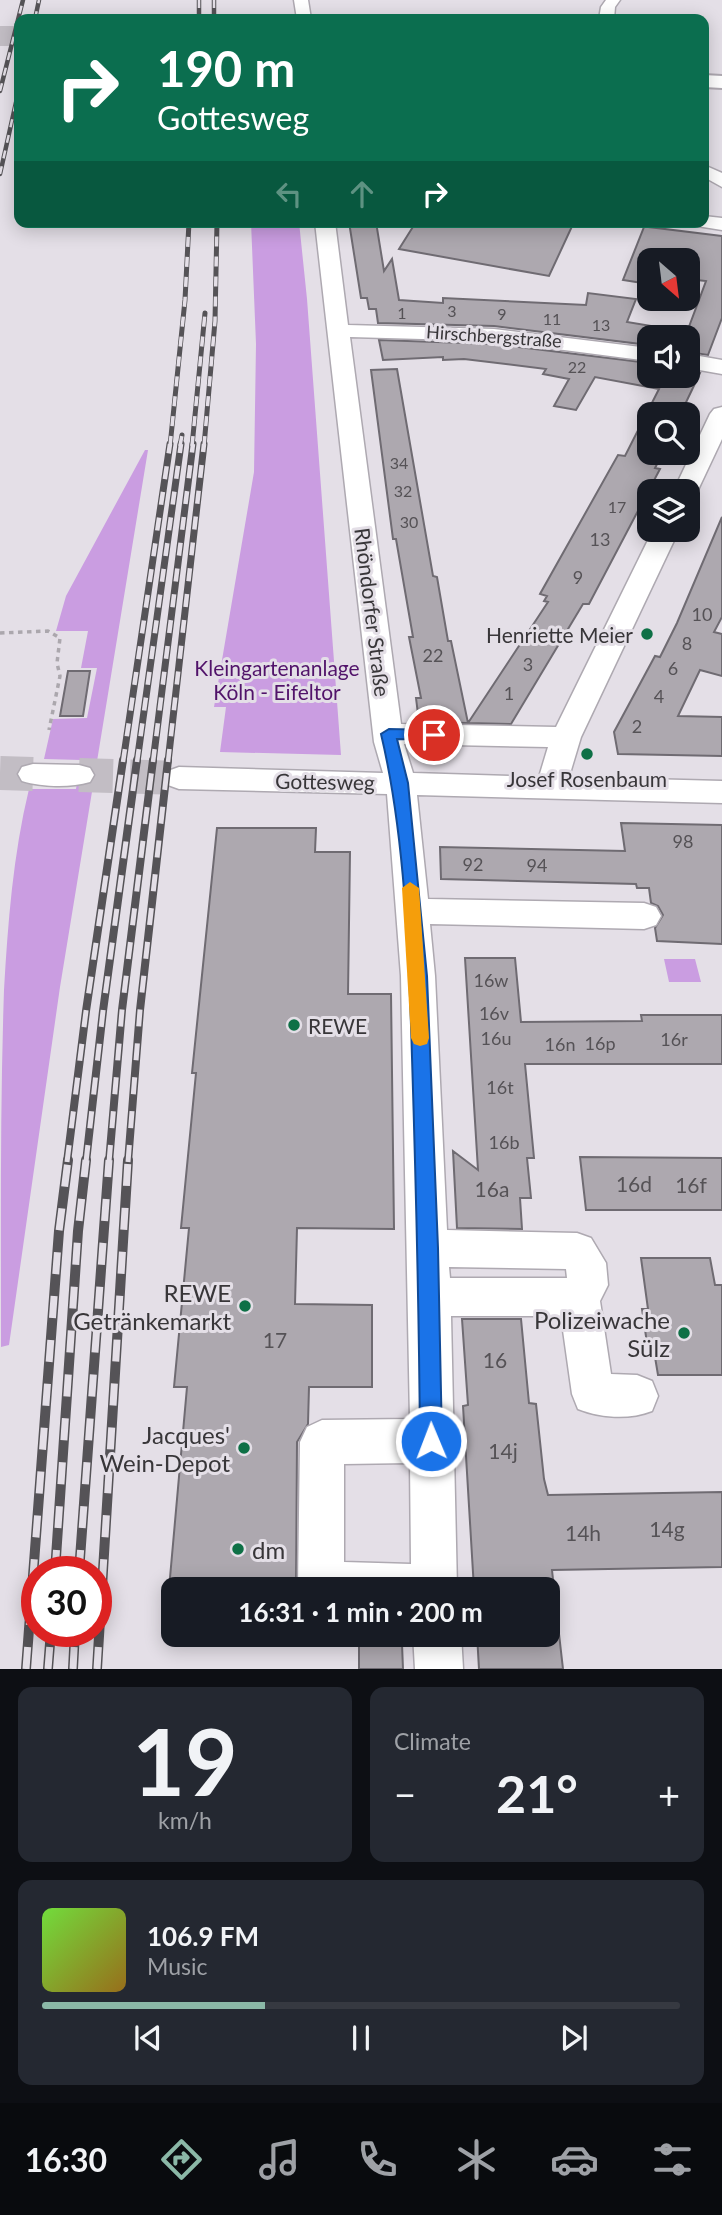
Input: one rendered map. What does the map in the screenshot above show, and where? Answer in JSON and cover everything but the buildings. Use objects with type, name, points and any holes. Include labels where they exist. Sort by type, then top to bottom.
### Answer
[{"type":"street","name":"Rhöndorfer Straße","points":[[326,228],[389,734],[401,783],[413,911],[418,976],[430,1297],[434,1577]]},
{"type":"street","name":"Hirschbergstraße","points":[[338,331],[433,330],[509,334],[637,352]]},
{"type":"street","points":[[700,363],[722,367]]},
{"type":"street","points":[[692,479],[721,420]]},
{"type":"street","points":[[551,787],[566,737],[660,542]]},
{"type":"street","points":[[389,734],[566,737]]},
{"type":"street","points":[[33,774],[79,775]]},
{"type":"street","name":"Gottesweg","points":[[179,778],[722,792]]},
{"type":"street","points":[[413,911],[644,916]]},
{"type":"street","points":[[428,1248],[577,1251],[586,1263],[588,1285],[579,1297],[593,1394],[638,1396]]},
{"type":"street","points":[[430,1297],[579,1297]]},
{"type":"street","points":[[321,1577],[322,1442],[431,1441]]},
{"type":"street","points":[[438,1647],[439,1669]]},
{"type":"path","points":[[0,633],[48,631],[60,638],[57,663],[60,677],[49,730]]},
{"type":"green space","name":"Kleingartenanlage Köln - Eifeltor","points":[[251,228],[300,228],[341,755],[220,752],[226,707],[214,707],[254,472],[256,344]]},
{"type":"green space","points":[[145,450],[148,450],[60,987],[9,1345],[1,1347],[4,990],[9,914],[19,839],[29,789],[76,789],[81,760],[44,759],[53,719],[87,718],[97,668],[81,668],[88,631],[56,631],[66,596]]},
{"type":"green space","points":[[664,959],[695,959],[701,982],[669,982]]},
{"type":"tunnel","points":[[0,36],[14,36]]},
{"type":"tunnel","points":[[0,773],[33,774]]},
{"type":"tunnel","points":[[79,775],[179,778]]},
{"type":"railway","points":[[19,14],[23,0]]},
{"type":"railway","points":[[36,14],[39,0]]},
{"type":"railway","points":[[199,0],[199,14]]},
{"type":"railway","points":[[214,0],[214,14]]},
{"type":"railway","points":[[0,91],[14,36]]},
{"type":"railway","points":[[0,174],[14,111]]},
{"type":"railway","points":[[170,446],[185,300],[189,228]]},
{"type":"railway","points":[[204,446],[215,321],[217,228]]},
{"type":"railway","points":[[192,446],[205,313]]},
{"type":"railway","points":[[180,446],[182,435]]},
{"type":"railway","points":[[123,762],[170,444]]},
{"type":"railway","points":[[137,762],[181,444]]},
{"type":"railway","points":[[153,762],[193,444]]},
{"type":"railway","points":[[168,762],[204,444]]},
{"type":"railway","points":[[67,1162],[123,760]]},
{"type":"railway","points":[[86,1162],[103,1011],[137,760]]},
{"type":"railway","points":[[109,1162],[122,1010],[153,760]]},
{"type":"railway","points":[[128,1162],[140,1010],[168,760]]},
{"type":"railway","points":[[26,1669],[59,1231],[68,1160]]},
{"type":"railway","points":[[56,1556],[78,1231],[86,1160]]},
{"type":"railway","points":[[80,1556],[109,1160]]},
{"type":"railway","points":[[97,1669],[128,1160]]},
{"type":"railway","points":[[48,1669],[50,1647]]},
{"type":"railway","points":[[73,1669],[74,1647]]},
{"type":"slow traffic","points":[[410,888],[418,976],[420,1038]]},
{"type":"place","name":"Henriette Meier","points":[[647,634]]},
{"type":"place","name":"Josef Rosenbaum","points":[[587,754]]},
{"type":"place","name":"REWE","points":[[294,1025]]},
{"type":"place","name":"REWE Getränkemarkt","points":[[245,1306]]},
{"type":"place","name":"Polizeiwache Sülz","points":[[684,1333]]},
{"type":"place","name":"Jacques' Wein-Depot","points":[[244,1448]]},
{"type":"place","name":"dm","points":[[238,1549]]},
{"type":"route","points":[[431,1441],[428,1248],[418,976],[401,783],[391,754],[389,734],[434,735]]}]
